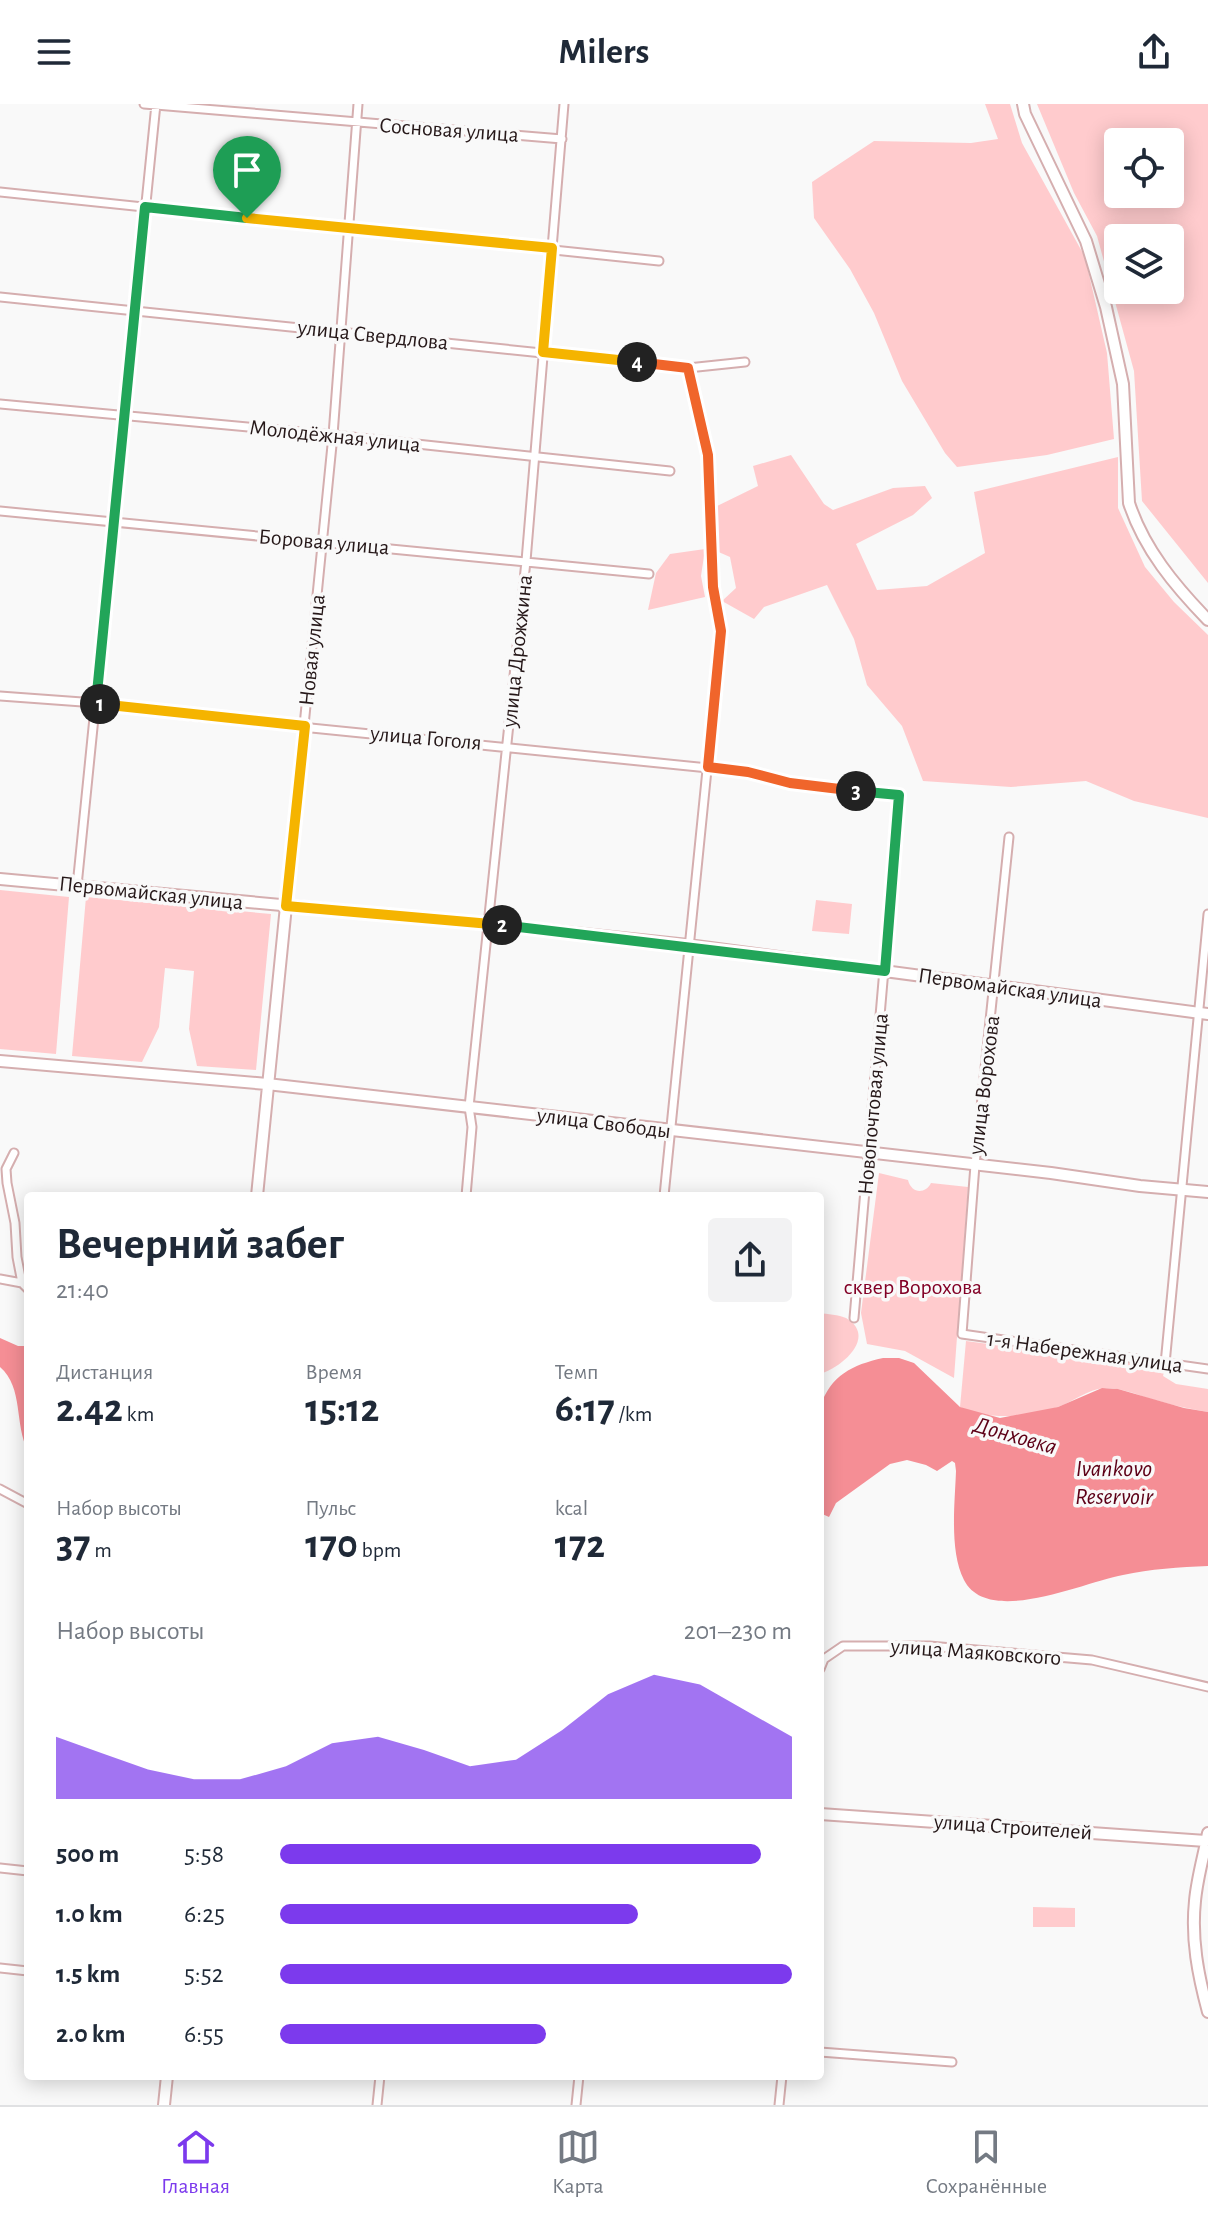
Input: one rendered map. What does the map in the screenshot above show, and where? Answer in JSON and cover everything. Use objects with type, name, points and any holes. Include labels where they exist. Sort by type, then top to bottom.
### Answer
[{"type":"street","name":"Сосновая улица","points":[[144,104],[562,139]]},
{"type":"street","points":[[77,886],[156,104]]},
{"type":"street","name":"Новая улица","points":[[257,1192],[333,435],[358,104]]},
{"type":"street","name":"улица Дрожжина","points":[[466,1192],[472,1127],[469,1107],[526,561],[564,104]]},
{"type":"street","points":[[1023,104],[1086,241],[1106,307],[1123,384],[1129,503],[1135,520],[1177,588],[1208,620]]},
{"type":"street","points":[[0,192],[659,261]]},
{"type":"street","name":"улица Свердлова","points":[[0,297],[688,368],[745,362]]},
{"type":"street","points":[[664,1192],[721,631],[713,587],[708,455],[688,368]]},
{"type":"street","name":"Молодёжная улица","points":[[0,404],[670,471]]},
{"type":"street","name":"Боровая улица","points":[[0,511],[649,574]]},
{"type":"street","name":"улица Гоголя","points":[[0,696],[96,703],[708,767],[748,772],[790,783],[899,795]]},
{"type":"street","name":"Новопочтовая улица","points":[[854,1318],[899,795]]},
{"type":"street","name":"улица Ворохова","points":[[962,1334],[975,1165],[1009,837]]},
{"type":"street","name":"Первомайская улица","points":[[0,879],[688,945],[1203,1013]]},
{"type":"street","points":[[1165,1364],[1181,1190],[1203,1013],[1208,914]]},
{"type":"street","name":"улица Свободы","points":[[0,1061],[267,1084],[1208,1192]]},
{"type":"street","points":[[14,1153],[6,1169],[7,1183],[24,1280]]},
{"type":"street","points":[[0,1279],[24,1286]]},
{"type":"street","name":"1-я Набережная улица","points":[[962,1334],[1208,1369]]},
{"type":"street","points":[[0,1489],[24,1502]]},
{"type":"street","name":"улица Маяковского","points":[[824,1659],[843,1646],[929,1646],[1077,1658],[1208,1687]]},
{"type":"street","name":"улица Строителей","points":[[824,1814],[1207,1837]]},
{"type":"street","points":[[1207,1837],[1195,1899],[1194,1927],[1200,1980],[1208,2012]]},
{"type":"street","points":[[0,1868],[24,1871]]},
{"type":"street","points":[[0,1968],[24,1971]]},
{"type":"street","points":[[824,2052],[952,2062]]},
{"type":"street","points":[[164,2105],[167,2080]]},
{"type":"street","points":[[377,2105],[380,2080]]},
{"type":"street","points":[[576,2105],[579,2080]]},
{"type":"street","points":[[779,2105],[782,2080]]},
{"type":"green space","points":[[985,104],[1010,104],[1022,143],[1085,257],[1107,353],[1114,439],[1047,455],[957,467],[945,453],[902,381],[874,313],[850,269],[814,218],[812,182],[874,141],[971,143],[998,139]]},
{"type":"green space","points":[[1037,104],[1208,104],[1208,583],[1142,501],[1134,371],[1116,304],[1184,304],[1184,224],[1104,224],[1104,262],[1097,236],[1074,193]]},
{"type":"green space","points":[[791,455],[824,504],[833,510],[893,488],[925,486],[932,498],[913,515],[856,544],[877,590],[927,586],[985,553],[974,492],[1118,457],[1118,508],[1145,567],[1174,602],[1208,635],[1208,818],[1134,801],[1086,781],[1011,787],[923,781],[902,726],[867,685],[854,639],[827,585],[764,607],[754,619],[722,601],[736,588],[730,557],[714,550],[713,508],[758,486],[753,466]]},
{"type":"green space","points":[[705,549],[701,576],[705,597],[648,610],[656,573],[670,554]]},
{"type":"green space","points":[[0,890],[69,897],[56,1054],[0,1049]]},
{"type":"green space","points":[[86,897],[271,914],[256,1070],[197,1066],[189,1029],[194,971],[165,968],[159,1027],[142,1062],[72,1056]]},
{"type":"green space","points":[[816,900],[852,904],[849,934],[812,931]]},
{"type":"green space","name":"сквер Ворохова","points":[[879,1173],[908,1180],[912,1188],[918,1191],[931,1183],[968,1187],[954,1378],[905,1351],[867,1344],[861,1313]]},
{"type":"green space","points":[[824,1313],[846,1318],[858,1334],[853,1351],[824,1372]]},
{"type":"green space","points":[[966,1341],[1165,1368],[1163,1376],[1176,1384],[1208,1389],[1208,1412],[1111,1388],[1092,1391],[1058,1407],[1034,1413],[996,1416],[972,1411],[960,1407]]},
{"type":"green space","points":[[1033,1907],[1075,1908],[1075,1927],[1033,1927]]},
{"type":"water","points":[[0,1338],[24,1346],[24,1440],[13,1385],[0,1367]]},
{"type":"water","name":"Ivankovo Reservoir","points":[[883,1358],[899,1358],[914,1363],[960,1407],[1000,1418],[1058,1407],[1102,1388],[1118,1389],[1208,1412],[1208,1566],[1133,1573],[1015,1601],[993,1600],[976,1594],[964,1580],[956,1555],[956,1471],[952,1461],[937,1471],[907,1460],[890,1464],[836,1503],[829,1517],[824,1515],[824,1398],[837,1379],[862,1364]]},
{"type":"route","points":[[145,207],[247,218],[552,248],[543,352],[688,368],[708,455],[713,587],[721,631],[708,767],[748,772],[790,783],[899,795],[885,971],[688,945],[286,906],[305,726],[96,703],[145,207]]},
{"type":"water label","name":"Донховка","points":[[1015,1436]]}]
